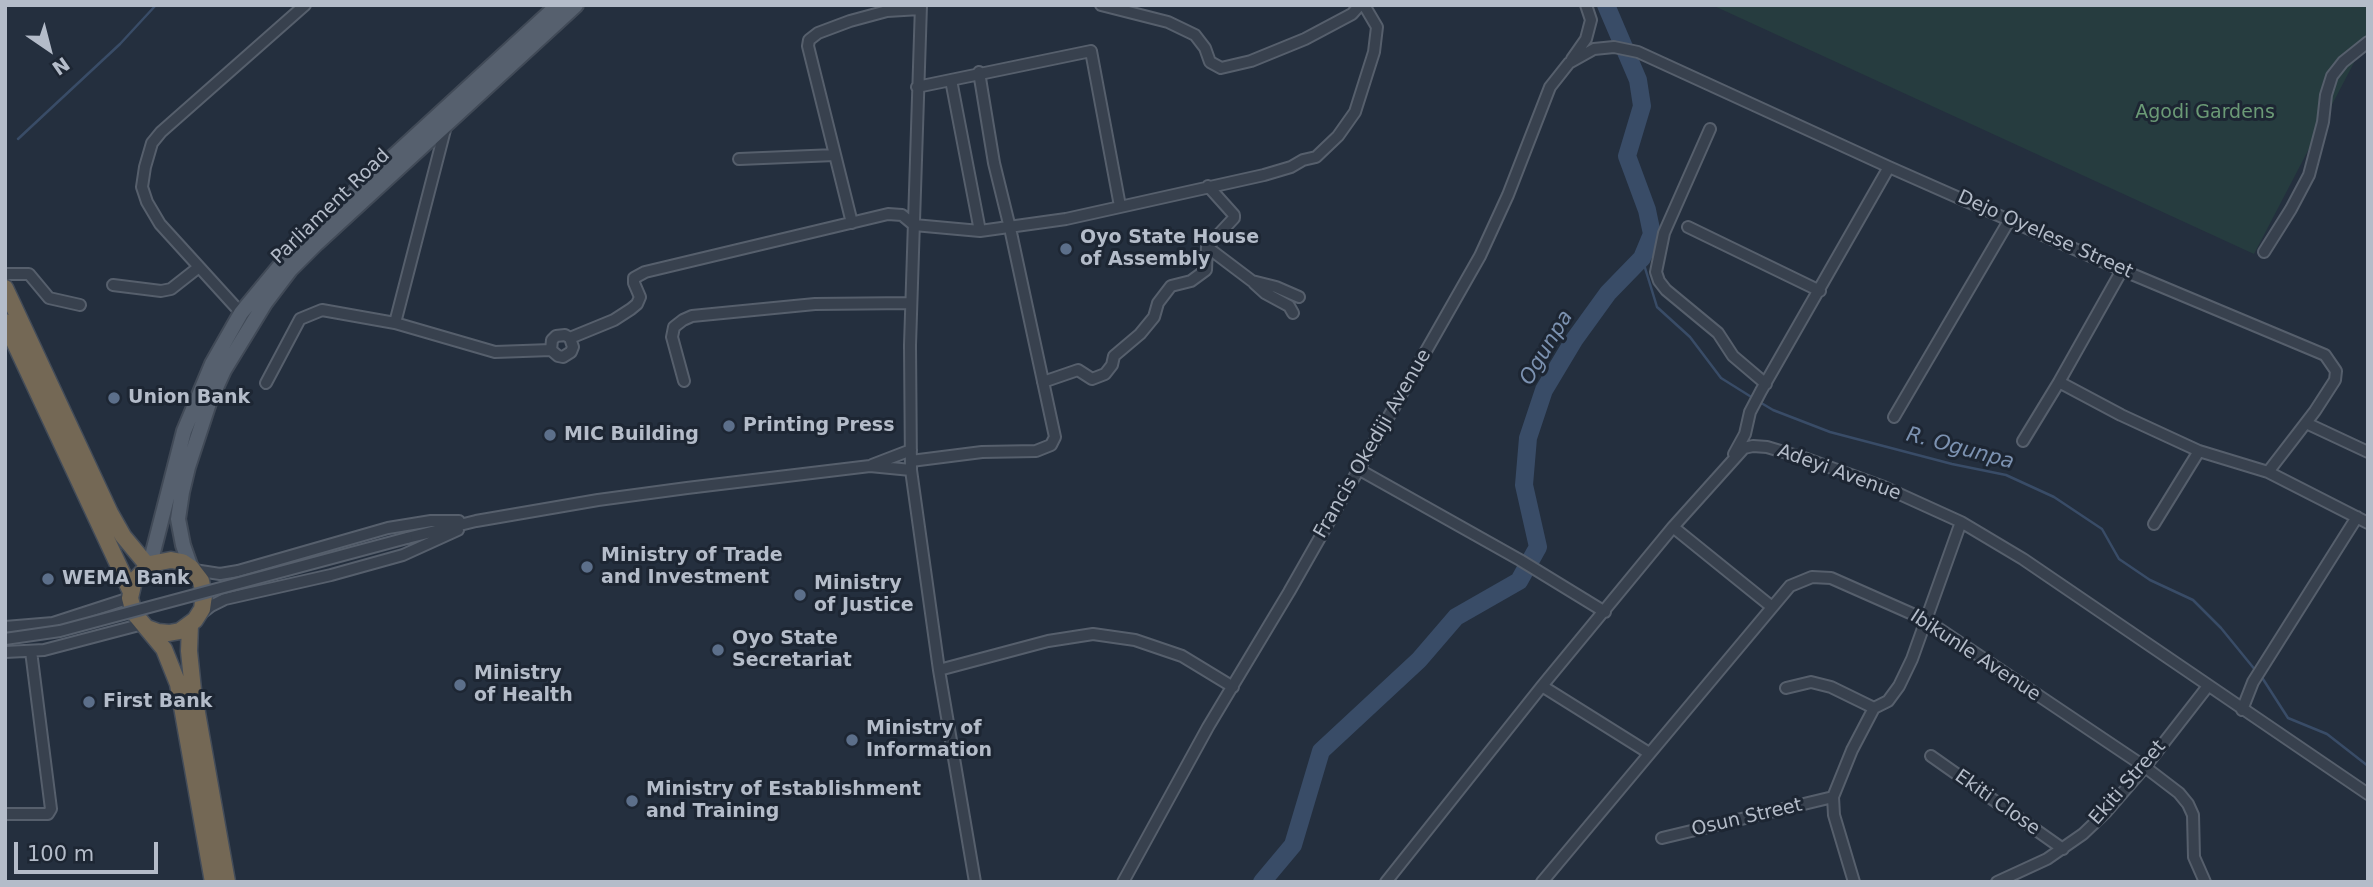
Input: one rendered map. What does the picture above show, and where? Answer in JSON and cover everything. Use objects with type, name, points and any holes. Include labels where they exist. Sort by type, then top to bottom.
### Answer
[{"type":"highway","points":[[5,288],[114,522],[149,565]]},
{"type":"highway","points":[[5,322],[130,595],[134,613],[164,649],[178,684],[213,882]]},
{"type":"highway","points":[[130,595],[134,581],[149,565],[171,559],[192,569],[201,581],[204,595],[202,609],[193,623],[189,651],[193,690],[227,882]]},
{"type":"highway","points":[[145,626],[158,632],[169,633],[180,631],[193,623]]},
{"type":"main road","name":"Parliament Road","points":[[192,569],[180,535],[178,519],[182,492],[209,403],[243,336],[290,270],[558,5]]},
{"type":"main road","name":"Parliament Road","points":[[149,565],[184,432],[212,365],[241,313],[298,244],[576,5]]},
{"type":"street","points":[[241,313],[160,224],[142,187],[145,167],[152,143],[161,132],[306,5]]},
{"type":"street","points":[[569,338],[614,320],[637,304],[640,297],[634,278],[640,273],[888,214],[902,215],[914,225],[979,231],[1066,219],[1264,175],[1291,167],[1303,160],[1316,158],[1338,136],[1355,112],[1377,39],[1377,27],[1362,5],[1352,14],[1305,39],[1251,61],[1221,68],[1210,62],[1205,48],[1195,35],[1168,22],[1101,5]]},
{"type":"street","points":[[1569,63],[1586,38],[1591,20],[1586,5]]},
{"type":"street","points":[[852,223],[808,46],[809,40],[818,33],[850,21],[887,11],[920,7],[911,303],[911,461],[939,670],[975,882]]},
{"type":"street","points":[[2264,252],[2309,175],[2332,76],[2343,62],[2368,42]]},
{"type":"street","name":"Francis Okediji Avenue","points":[[1123,882],[1480,256],[1508,195],[1550,87],[1569,63],[1594,50],[1614,47],[1639,52]]},
{"type":"street","points":[[917,87],[979,72],[1091,51],[1120,205]]},
{"type":"street","name":"Dejo Oyelese Street","points":[[1639,52],[2122,270],[2325,355],[2336,371],[2335,380],[2268,472]]},
{"type":"street","points":[[5,639],[61,631],[476,522],[661,491],[982,452],[1036,451],[1051,445],[1055,438],[994,163],[979,72]]},
{"type":"street","points":[[951,80],[979,231]]},
{"type":"street","points":[[395,323],[446,117]]},
{"type":"street","points":[[1710,129],[1664,233],[1656,272],[1666,290],[1718,333],[1733,356],[1764,387]]},
{"type":"street","points":[[739,159],[835,155]]},
{"type":"street","points":[[1728,464],[1745,434],[1750,412],[1889,167]]},
{"type":"street","points":[[1043,382],[1078,370],[1092,379],[1105,374],[1112,365],[1114,356],[1140,334],[1154,317],[1158,303],[1171,286],[1191,281],[1206,270],[1207,247],[1234,218],[1208,186]]},
{"type":"street","points":[[1894,417],[2010,219]]},
{"type":"street","points":[[1688,227],[1820,291]]},
{"type":"street","points":[[1207,247],[1265,293],[1289,306],[1293,313]]},
{"type":"street","points":[[113,285],[161,292],[171,289],[199,267]]},
{"type":"street","points":[[2023,441],[2122,270]]},
{"type":"street","points":[[5,274],[29,274],[49,298],[80,305]]},
{"type":"street","points":[[1252,281],[1299,296]]},
{"type":"street","points":[[684,381],[672,337],[674,327],[692,316],[815,304],[911,303]]},
{"type":"street","points":[[266,383],[300,319],[322,310],[395,323],[495,352],[551,349]]},
{"type":"street","points":[[565,335],[569,338],[573,347],[567,355],[558,356],[551,349],[550,345],[556,336],[565,335]]},
{"type":"street","points":[[2059,382],[2121,415],[2199,451],[2268,472],[2368,523]]},
{"type":"street","points":[[2306,423],[2368,452]]},
{"type":"street","name":"Adeyi Avenue","points":[[1386,882],[1673,527],[1744,448],[1767,447],[1884,487],[1961,522],[2023,559],[2368,794]]},
{"type":"street","points":[[2154,524],[2199,451]]},
{"type":"street","points":[[870,466],[911,461]]},
{"type":"street","points":[[1358,469],[1520,559],[1605,612]]},
{"type":"street","points":[[2242,710],[2253,682],[2357,517]]},
{"type":"street","points":[[192,569],[220,573],[238,571],[412,523],[476,522]]},
{"type":"street","points":[[193,623],[211,606],[225,599],[331,575],[403,555],[476,522]]},
{"type":"street","points":[[1854,882],[1834,815],[1833,797],[1852,750],[1874,708],[1888,701],[1899,686],[1961,522]]},
{"type":"street","points":[[1673,527],[1772,607]]},
{"type":"street","name":"Ibikunle Avenue","points":[[1542,882],[1790,586],[1812,577],[1831,578],[1926,620],[2145,767],[2179,793],[2188,804],[2194,824],[2194,858],[2205,882]]},
{"type":"street","points":[[5,627],[53,623],[130,595]]},
{"type":"street","points":[[5,652],[31,651],[145,626]]},
{"type":"street","points":[[939,670],[1048,640],[1093,634],[1135,640],[1182,656],[1233,687]]},
{"type":"street","points":[[5,814],[48,814],[51,809],[31,651]]},
{"type":"street","points":[[1786,688],[1811,682],[1831,687],[1874,708]]},
{"type":"street","points":[[1542,686],[1649,753]]},
{"type":"street","name":"Ekiti Street","points":[[1997,882],[2063,849],[2106,813],[2208,686]]},
{"type":"street","name":"Ekiti Close","points":[[1931,756],[2063,849]]},
{"type":"street","name":"Osun Street","points":[[1662,838],[1833,797]]},
{"type":"green space","name":"Agodi Gardens","points":[[1712,5],[2368,5],[2368,43],[2359,53],[2254,254]]},
{"type":"waterway","points":[[18,139],[120,44],[156,5]]},
{"type":"waterway","name":"Ogunpa","points":[[1262,882],[1293,845],[1321,751],[1419,660],[1456,617],[1519,581],[1538,547],[1524,485],[1528,438],[1544,390],[1574,340],[1608,293],[1642,258],[1652,234],[1647,210],[1627,156],[1642,106],[1638,80],[1606,5]]},
{"type":"waterway","name":"R. Ogunpa","points":[[1642,258],[1657,307],[1690,337],[1721,378],[1753,398]]},
{"type":"waterway","name":"R. Ogunpa","points":[[1758,401],[1773,410],[1830,432],[1952,464],[2006,475],[2054,497],[2102,529],[2119,559],[2150,580],[2193,600],[2221,628],[2256,671]]},
{"type":"waterway","name":"R. Ogunpa","points":[[2261,676],[2288,718],[2327,734],[2368,766]]},
{"type":"place","name":"Oyo State House of Assembly","points":[[1066,249]]},
{"type":"place","name":"Union Bank","points":[[114,398]]},
{"type":"place","name":"Printing Press","points":[[729,426]]},
{"type":"place","name":"MIC Building","points":[[550,435]]},
{"type":"place","name":"Ministry of Trade and Investment","points":[[587,567]]},
{"type":"place","name":"WEMA Bank","points":[[48,579]]},
{"type":"place","name":"Ministry of Justice","points":[[800,595]]},
{"type":"place","name":"Oyo State Secretariat","points":[[718,650]]},
{"type":"place","name":"Ministry of Health","points":[[460,685]]},
{"type":"place","name":"First Bank","points":[[89,702]]},
{"type":"place","name":"Ministry of Information","points":[[852,740]]},
{"type":"place","name":"Ministry of Establishment and Training","points":[[632,801]]}]
